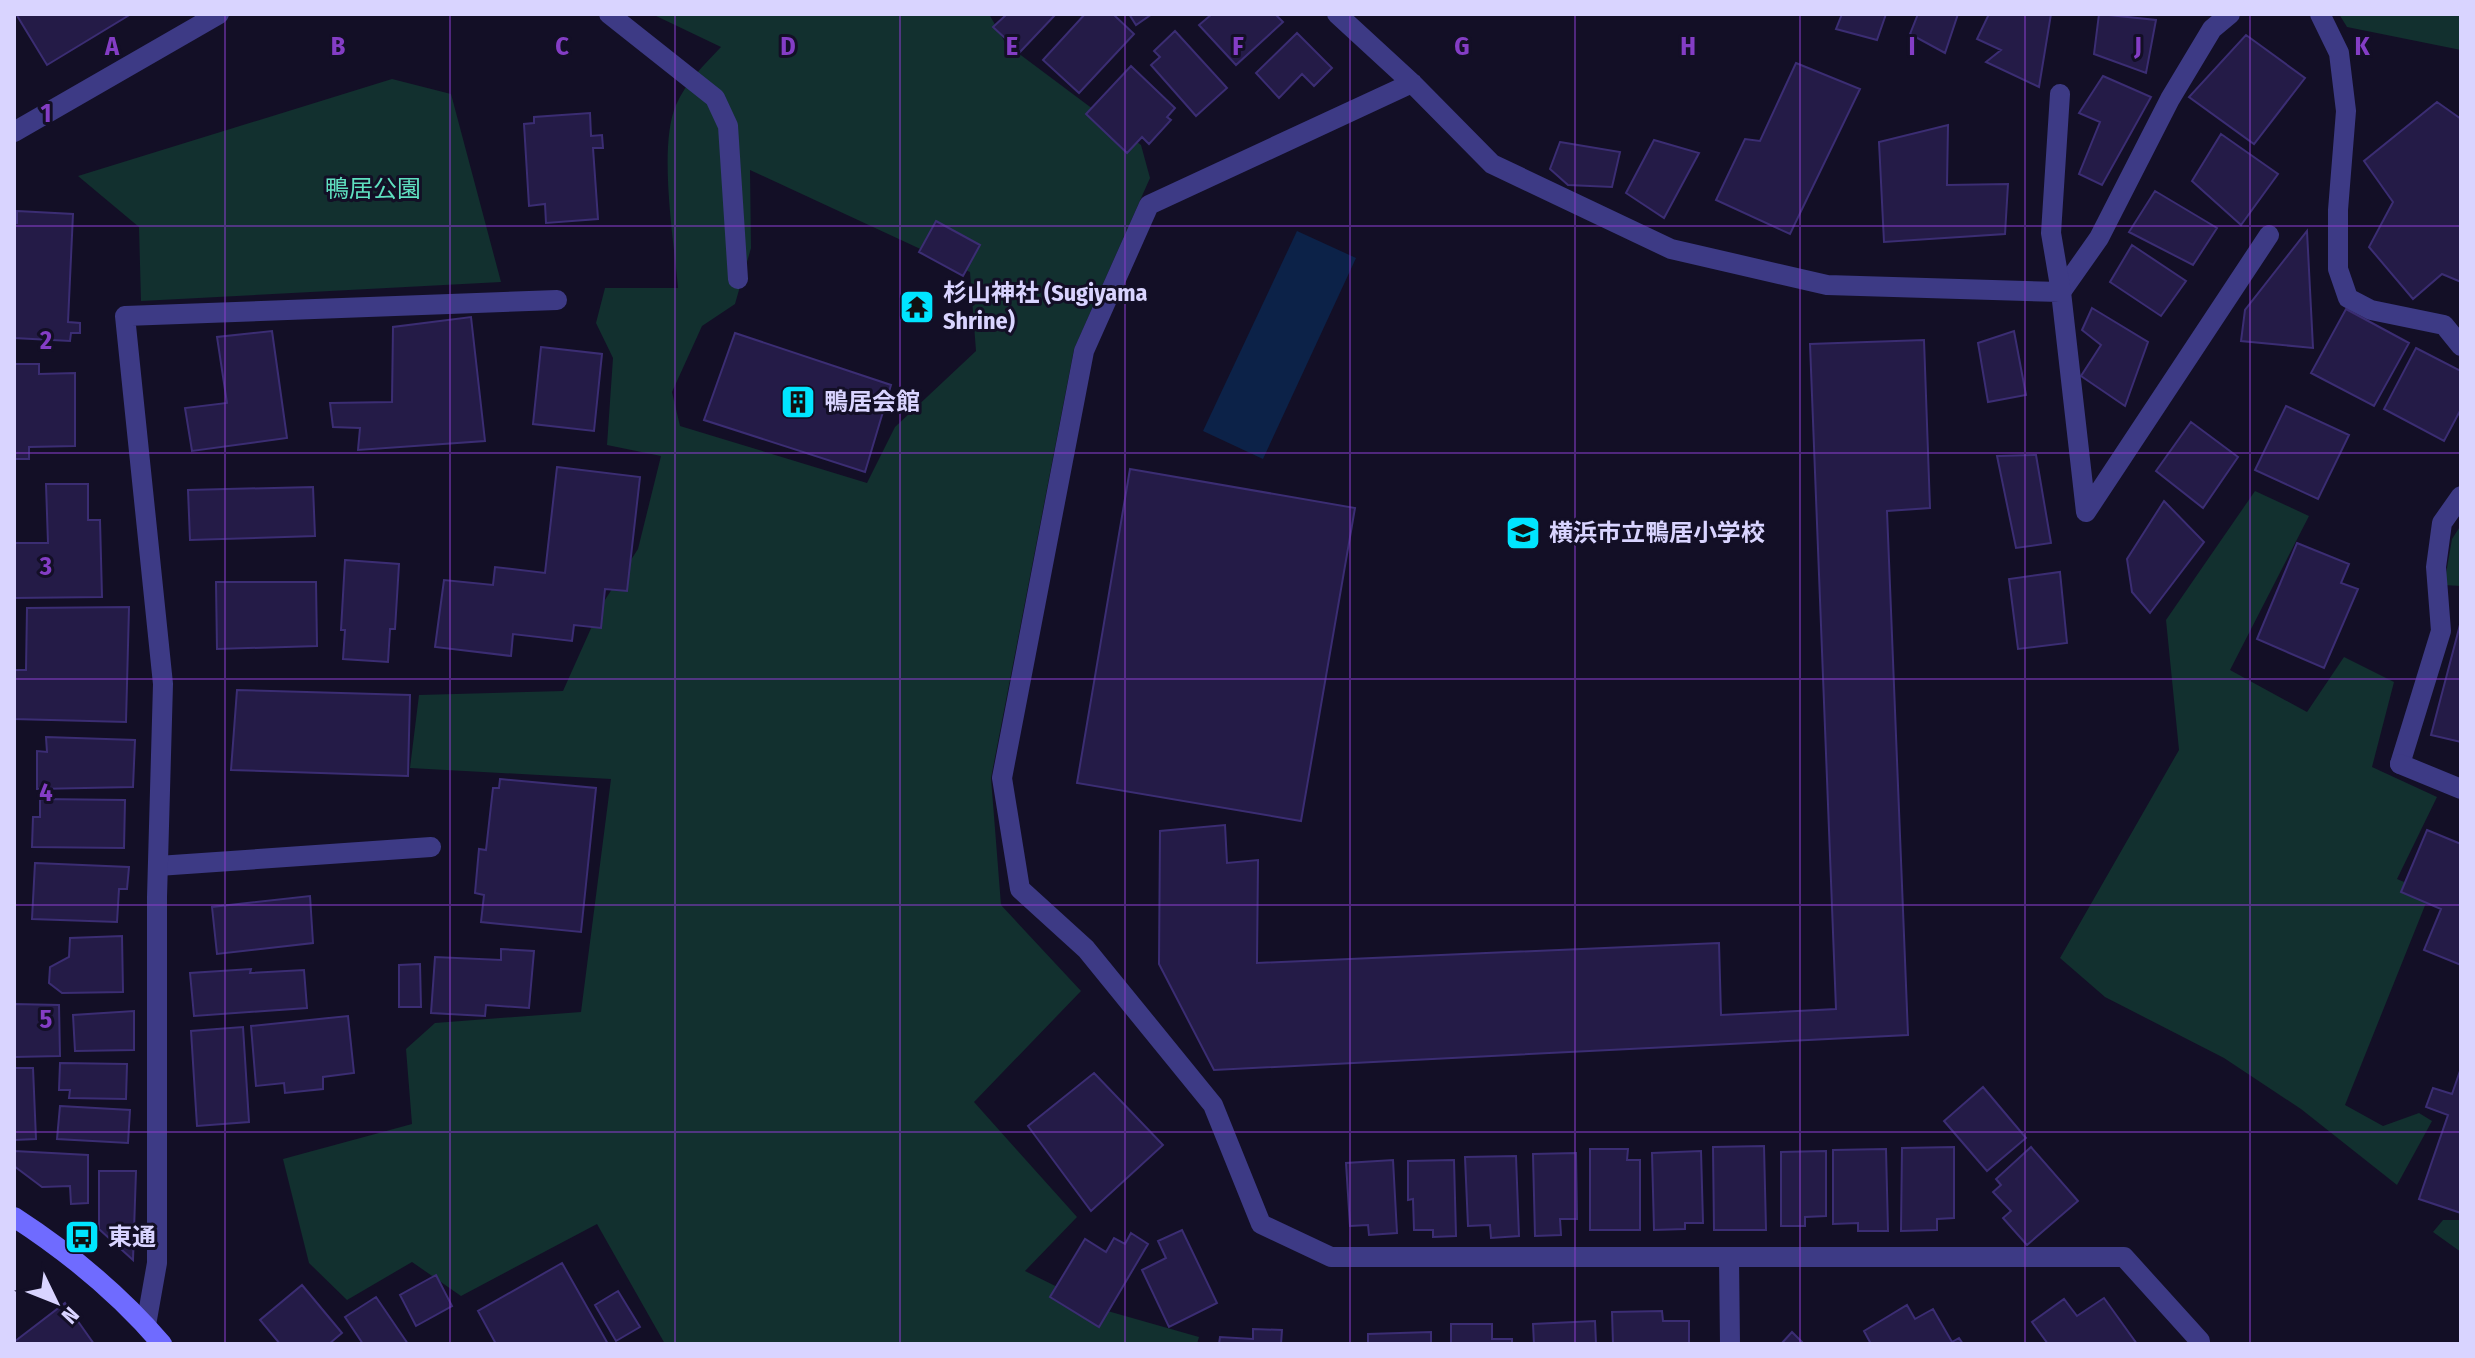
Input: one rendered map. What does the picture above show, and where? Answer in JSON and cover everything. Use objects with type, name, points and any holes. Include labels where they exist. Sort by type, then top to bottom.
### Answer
[{"type":"street","points":[[14,107],[19,128],[219,14]]},
{"type":"street","points":[[609,14],[715,98],[728,126],[738,279]]},
{"type":"street","points":[[1337,14],[1412,83],[1492,164],[1671,249],[1827,285],[2061,292]]},
{"type":"street","points":[[2061,292],[2099,238],[2170,99],[2212,29],[2230,14]]},
{"type":"street","points":[[2320,14],[2339,53],[2346,111],[2338,210],[2338,269],[2348,298],[2371,310],[2444,325],[2461,346]]},
{"type":"street","points":[[1412,83],[1149,205],[1084,351],[1002,778],[1020,889],[1086,949],[1213,1105],[1261,1224],[1331,1257],[2124,1257],[2200,1344]]},
{"type":"street","points":[[2060,94],[2051,233],[2061,292],[2086,512],[2269,235]]},
{"type":"street","points":[[146,1325],[157,1263],[158,866],[163,684],[125,316],[557,300]]},
{"type":"street","points":[[2461,496],[2442,523],[2436,567],[2441,631],[2400,764],[2461,789]]},
{"type":"street","points":[[158,866],[431,847]]},
{"type":"street","points":[[14,1217],[52,1242],[146,1325],[162,1344]]},
{"type":"street","points":[[1729,1258],[1730,1344]]},
{"type":"green space","points":[[652,14],[989,14],[1006,44],[1141,145],[1150,178],[1074,349],[991,778],[1001,905],[1081,991],[974,1102],[1077,1217],[1025,1271],[1104,1310],[1199,1337],[1197,1344],[665,1344],[597,1224],[461,1296],[412,1262],[347,1300],[309,1263],[283,1159],[412,1124],[406,1049],[435,1023],[581,1012],[611,779],[410,768],[419,695],[563,691],[601,606],[638,549],[661,456],[607,445],[613,358],[596,323],[605,288],[678,288],[669,195],[671,123],[685,89],[721,47]],"holes":[[[750,170],[970,272],[976,351],[895,427],[867,483],[680,426],[672,392],[702,326],[735,304],[751,248]]]},
{"type":"green space","points":[[2339,14],[2461,14],[2461,50],[2347,27]]},
{"type":"green space","name":"鴨居公園","points":[[392,79],[451,94],[501,282],[141,301],[139,227],[78,176]]},
{"type":"green space","points":[[2255,491],[2309,516],[2230,670],[2307,712],[2344,657],[2394,682],[2372,767],[2437,797],[2397,879],[2430,893],[2345,1105],[2383,1126],[2419,1113],[2432,1121],[2397,1185],[2301,1109],[2224,1058],[2105,997],[2060,958],[2179,750],[2166,620]]},
{"type":"green space","points":[[2461,525],[2461,586],[2444,585],[2452,539]]},
{"type":"green space","points":[[2443,1220],[2461,1220],[2461,1252],[2433,1232]]},
{"type":"water","points":[[1297,231],[1356,258],[1263,459],[1203,431]]},
{"type":"building","points":[[16,14],[131,14],[47,65]]},
{"type":"building","points":[[1007,14],[1056,14],[1020,52],[993,27]]},
{"type":"building","points":[[1085,14],[1113,14],[1134,34],[1079,93],[1043,60]]},
{"type":"building","points":[[1129,14],[1152,14],[1136,25]]},
{"type":"building","points":[[1212,14],[1275,14],[1283,22],[1236,65],[1199,25]]},
{"type":"building","points":[[1842,14],[1886,14],[1877,40],[1836,29]]},
{"type":"building","points":[[1918,14],[1958,14],[1945,53],[1910,34]]},
{"type":"building","points":[[1989,14],[2051,14],[2039,87],[1986,62],[2001,50],[1977,39]]},
{"type":"building","points":[[2099,14],[2156,20],[2146,73],[2094,54]]},
{"type":"building","points":[[1175,31],[1227,88],[1196,116],[1151,65],[1160,57],[1154,51]]},
{"type":"building","points":[[1297,33],[1332,68],[1314,86],[1302,74],[1279,98],[1256,73]]},
{"type":"building","points":[[2246,35],[2305,78],[2254,144],[2189,97]]},
{"type":"building","points":[[1796,63],[1860,89],[1790,234],[1716,200],[1745,139],[1760,141]]},
{"type":"building","points":[[1131,66],[1175,108],[1167,117],[1171,120],[1149,144],[1142,137],[1127,153],[1086,114]]},
{"type":"building","points":[[2103,76],[2151,97],[2102,185],[2079,174],[2100,122],[2079,113]]},
{"type":"building","points":[[2437,102],[2461,119],[2461,282],[2442,274],[2413,299],[2369,247],[2393,202],[2364,161]]},
{"type":"building","points":[[590,113],[591,136],[602,135],[603,148],[593,148],[598,219],[546,223],[545,204],[529,206],[524,124],[534,123],[534,117]]},
{"type":"building","points":[[1948,125],[1947,185],[2008,184],[2005,234],[1884,242],[1879,142]]},
{"type":"building","points":[[2221,134],[2278,174],[2241,225],[2192,181]]},
{"type":"building","points":[[1654,140],[1699,153],[1664,218],[1626,193]]},
{"type":"building","points":[[1560,142],[1620,152],[1612,187],[1568,185],[1550,169]]},
{"type":"building","points":[[2155,191],[2217,228],[2193,265],[2129,232]]},
{"type":"building","points":[[17,211],[73,214],[68,322],[80,323],[80,333],[71,333],[70,341],[14,338],[14,223],[17,223]]},
{"type":"building","points":[[936,221],[980,245],[963,276],[919,252]]},
{"type":"building","points":[[2307,231],[2313,348],[2241,341],[2245,310]]},
{"type":"building","points":[[2132,245],[2186,281],[2161,316],[2110,282]]},
{"type":"building","points":[[2092,308],[2148,342],[2125,406],[2081,376],[2101,345],[2082,330]]},
{"type":"building","points":[[2346,309],[2409,343],[2374,406],[2311,373]]},
{"type":"building","points":[[471,317],[485,441],[358,450],[360,428],[333,427],[330,403],[392,402],[393,327]]},
{"type":"building","points":[[272,331],[287,438],[192,451],[185,408],[227,403],[217,337]]},
{"type":"building","points":[[2014,331],[2026,395],[1988,402],[1978,343]]},
{"type":"building","name":"鴨居会館","points":[[735,333],[891,385],[865,472],[704,420]]},
{"type":"building","points":[[1924,340],[1930,508],[1887,511],[1908,1035],[1214,1070],[1159,964],[1160,831],[1225,825],[1227,863],[1258,860],[1257,963],[1719,943],[1721,1015],[1836,1009],[1810,344]]},
{"type":"building","points":[[541,347],[602,354],[594,431],[533,424]]},
{"type":"building","points":[[2416,348],[2461,371],[2461,409],[2444,441],[2384,409]]},
{"type":"building","points":[[14,364],[39,364],[39,374],[75,373],[75,446],[29,447],[29,459],[14,459]]},
{"type":"building","points":[[2286,406],[2349,435],[2318,499],[2255,470]]},
{"type":"building","points":[[2191,422],[2238,457],[2203,508],[2156,471]]},
{"type":"building","points":[[2036,455],[2051,543],[2016,548],[1997,456]]},
{"type":"building","points":[[557,467],[640,477],[627,591],[605,589],[601,628],[574,625],[572,641],[513,634],[511,656],[435,647],[444,580],[493,585],[495,567],[545,573]]},
{"type":"building","points":[[1130,469],[1355,508],[1301,821],[1077,783]]},
{"type":"building","points":[[46,484],[88,484],[88,520],[100,520],[102,597],[14,598],[14,543],[48,543]]},
{"type":"building","points":[[313,487],[315,536],[190,540],[188,490]]},
{"type":"building","points":[[2164,501],[2204,542],[2150,613],[2132,592],[2127,559]]},
{"type":"building","points":[[2297,543],[2349,564],[2341,583],[2358,589],[2324,668],[2257,639]]},
{"type":"building","points":[[345,560],[399,564],[395,629],[390,629],[388,662],[343,659],[345,630],[341,630]]},
{"type":"building","points":[[2060,572],[2067,643],[2018,649],[2009,579]]},
{"type":"building","points":[[216,582],[316,582],[317,646],[217,649]]},
{"type":"building","points":[[129,607],[126,722],[14,719],[14,670],[26,670],[27,608]]},
{"type":"building","points":[[2461,621],[2461,742],[2431,735]]},
{"type":"building","points":[[237,690],[410,695],[408,776],[231,770]]},
{"type":"building","points":[[46,737],[135,740],[133,787],[37,789],[37,751],[47,752]]},
{"type":"building","points":[[500,779],[596,788],[581,932],[481,922],[484,895],[475,893],[479,849],[486,850],[493,788],[499,788]]},
{"type":"building","points":[[40,799],[125,800],[124,848],[32,847],[33,817],[40,817]]},
{"type":"building","points":[[2427,830],[2461,844],[2461,965],[2424,950],[2441,909],[2401,892]]},
{"type":"building","points":[[35,863],[129,867],[127,889],[119,889],[117,922],[32,919]]},
{"type":"building","points":[[310,896],[313,943],[217,954],[212,907]]},
{"type":"building","points":[[122,936],[123,992],[62,993],[49,983],[50,967],[69,957],[70,938]]},
{"type":"building","points":[[501,949],[534,951],[529,1008],[486,1005],[485,1016],[431,1013],[435,957],[501,960]]},
{"type":"building","points":[[420,964],[421,1007],[399,1007],[399,965]]},
{"type":"building","points":[[251,969],[250,973],[304,970],[307,1008],[194,1016],[190,973]]},
{"type":"building","points":[[14,1004],[59,1005],[60,1056],[14,1057]]},
{"type":"building","points":[[134,1011],[134,1050],[75,1051],[73,1015]]},
{"type":"building","points":[[348,1016],[354,1073],[323,1077],[323,1089],[285,1093],[284,1083],[256,1086],[251,1026]]},
{"type":"building","points":[[243,1027],[249,1122],[197,1126],[191,1031]]},
{"type":"building","points":[[60,1063],[127,1064],[126,1099],[69,1098],[70,1090],[59,1090]]},
{"type":"building","points":[[14,1068],[33,1068],[36,1139],[14,1140]]},
{"type":"building","points":[[2461,1068],[2461,1213],[2419,1199],[2448,1115],[2426,1107],[2433,1088],[2452,1094]]},
{"type":"building","points":[[1094,1073],[1163,1145],[1091,1211],[1028,1126]]},
{"type":"building","points":[[1983,1087],[2026,1138],[1987,1171],[1944,1121]]},
{"type":"building","points":[[60,1106],[130,1110],[128,1143],[57,1139]]},
{"type":"building","points":[[1764,1146],[1766,1230],[1714,1230],[1713,1147]]},
{"type":"building","points":[[1954,1147],[1954,1218],[1937,1219],[1937,1230],[1901,1231],[1902,1148]]},
{"type":"building","points":[[2031,1147],[2078,1201],[2027,1245],[2003,1218],[2011,1211],[1993,1192],[2001,1185],[1996,1179]]},
{"type":"building","points":[[1590,1149],[1628,1149],[1627,1160],[1640,1160],[1640,1230],[1590,1230]]},
{"type":"building","points":[[1886,1149],[1888,1231],[1858,1231],[1858,1223],[1833,1224],[1833,1150]]},
{"type":"building","points":[[14,1151],[88,1155],[88,1203],[71,1204],[70,1186],[42,1187],[14,1166]]},
{"type":"building","points":[[1701,1151],[1703,1223],[1685,1223],[1685,1229],[1654,1230],[1652,1153]]},
{"type":"building","points":[[1826,1151],[1826,1216],[1805,1217],[1805,1226],[1781,1226],[1781,1152]]},
{"type":"building","points":[[1576,1153],[1577,1219],[1560,1219],[1561,1235],[1535,1236],[1533,1154]]},
{"type":"building","points":[[1516,1156],[1519,1236],[1491,1238],[1490,1225],[1468,1226],[1465,1157]]},
{"type":"building","points":[[1393,1160],[1397,1233],[1369,1235],[1368,1225],[1350,1226],[1346,1163]]},
{"type":"building","points":[[1454,1160],[1456,1236],[1433,1237],[1433,1230],[1414,1230],[1413,1199],[1408,1200],[1408,1161]]},
{"type":"building","points":[[99,1171],[136,1171],[133,1260],[99,1229]]},
{"type":"building","points":[[1182,1230],[1217,1303],[1169,1327],[1142,1270],[1166,1258],[1158,1241]]},
{"type":"building","points":[[1131,1233],[1148,1244],[1099,1327],[1050,1297],[1085,1239],[1106,1252],[1114,1238],[1125,1244]]},
{"type":"building","points":[[562,1263],[608,1344],[496,1344],[478,1311]]},
{"type":"building","points":[[436,1275],[452,1306],[416,1326],[400,1295]]},
{"type":"building","points":[[302,1285],[342,1333],[329,1344],[280,1344],[260,1320]]},
{"type":"building","points":[[618,1291],[640,1327],[616,1341],[595,1305]]},
{"type":"building","points":[[376,1297],[408,1344],[363,1344],[345,1317]]},
{"type":"building","points":[[2104,1298],[2137,1344],[2048,1344],[2032,1322],[2064,1299],[2077,1316]]},
{"type":"building","points":[[65,1303],[94,1344],[14,1344],[14,1342]]},
{"type":"building","points":[[1907,1305],[1915,1319],[1933,1309],[1952,1342],[1959,1338],[1963,1344],[1871,1344],[1864,1331]]},
{"type":"building","points":[[1662,1311],[1663,1321],[1689,1321],[1689,1344],[1613,1344],[1612,1312]]},
{"type":"building","points":[[1595,1321],[1596,1344],[1534,1344],[1533,1324]]},
{"type":"building","points":[[1451,1324],[1492,1324],[1492,1339],[1512,1339],[1512,1344],[1451,1344]]},
{"type":"building","points":[[1253,1329],[1282,1330],[1281,1344],[1219,1344],[1220,1337],[1253,1339]]},
{"type":"building","points":[[1431,1332],[1431,1344],[1368,1344],[1368,1334]]},
{"type":"building","points":[[1792,1332],[1804,1344],[1781,1344]]},
{"type":"place","name":"杉山神社 (Sugiyama Shrine)","points":[[917,307]]},
{"type":"place","name":"鴨居会館","points":[[798,402]]},
{"type":"place","name":"横浜市立鴨居小学校","points":[[1523,533]]},
{"type":"place","name":"東通","points":[[82,1237]]}]
